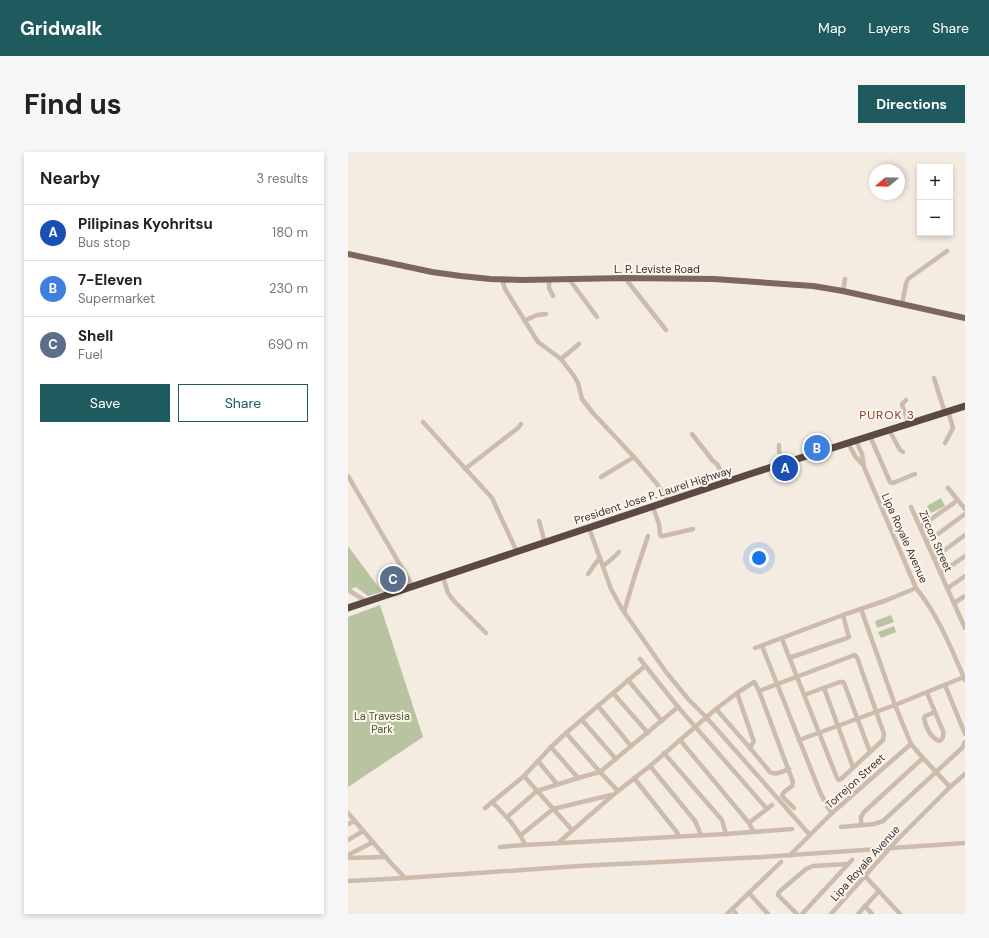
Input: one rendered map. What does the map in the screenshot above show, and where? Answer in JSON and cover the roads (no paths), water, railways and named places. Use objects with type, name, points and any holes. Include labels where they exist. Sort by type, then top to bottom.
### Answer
[{"type":"highway","name":"President Jose P. Laurel Highway","points":[[348,608],[725,483],[965,406]]},
{"type":"main road","name":"L. P. Leviste Road","points":[[348,254],[439,273],[502,279],[721,279],[813,286],[843,291],[965,318]]},
{"type":"street","points":[[902,304],[908,279],[947,251]]},
{"type":"street","points":[[625,278],[666,330]]},
{"type":"street","points":[[502,279],[505,289],[538,342],[561,359],[574,376],[578,383],[582,398],[593,413],[634,457],[657,484],[669,502]]},
{"type":"street","points":[[549,279],[549,286],[553,296]]},
{"type":"street","points":[[569,279],[597,317]]},
{"type":"street","points":[[843,291],[845,279]]},
{"type":"street","points":[[524,321],[537,315],[546,314]]},
{"type":"street","points":[[561,359],[579,344]]},
{"type":"street","points":[[934,378],[953,428],[945,443]]},
{"type":"street","points":[[906,400],[902,405],[909,424]]},
{"type":"street","points":[[423,422],[492,498],[517,552]]},
{"type":"street","points":[[465,469],[518,428],[521,424]]},
{"type":"street","points":[[889,430],[900,450],[904,452]]},
{"type":"street","points":[[692,434],[717,464],[725,483]]},
{"type":"street","points":[[870,436],[890,482],[892,483],[915,474]]},
{"type":"street","name":"Lipa Royale Avenue","points":[[856,441],[862,454],[864,467],[916,588],[924,596],[935,615],[964,678]]},
{"type":"street","name":"Lipa Royale Avenue","points":[[848,443],[855,456],[864,467]]},
{"type":"street","points":[[779,445],[779,451],[784,464]]},
{"type":"street","points":[[601,478],[634,457]]},
{"type":"street","points":[[348,476],[413,587]]},
{"type":"street","points":[[948,488],[965,509]]},
{"type":"street","points":[[920,527],[958,500]]},
{"type":"street","points":[[653,507],[660,524],[660,534],[662,536],[693,529]]},
{"type":"street","name":"Zircon Street","points":[[911,507],[954,603],[963,617],[965,627]]},
{"type":"street","points":[[927,542],[965,514]]},
{"type":"street","points":[[539,521],[545,543]]},
{"type":"street","points":[[589,528],[611,588],[624,612],[666,672],[689,700],[811,834]]},
{"type":"street","points":[[934,558],[965,535]]},
{"type":"street","points":[[624,612],[648,536]]},
{"type":"street","points":[[603,566],[619,552]]},
{"type":"street","points":[[941,573],[965,556]]},
{"type":"street","points":[[588,574],[600,557]]},
{"type":"street","points":[[948,588],[965,576]]},
{"type":"street","points":[[443,577],[448,593],[451,597],[486,633]]},
{"type":"street","points":[[755,648],[916,588]]},
{"type":"street","points":[[349,590],[367,602]]},
{"type":"street","points":[[954,603],[965,596]]},
{"type":"street","points":[[861,609],[895,705],[911,744],[950,787]]},
{"type":"street","points":[[790,658],[847,638],[848,634],[843,616]]},
{"type":"street","points":[[759,691],[797,676],[855,655],[884,734],[883,740],[841,779],[839,780],[837,778],[804,695],[797,676],[790,658],[782,639]]},
{"type":"street","points":[[762,646],[820,792],[832,813]]},
{"type":"street","points":[[640,660],[695,727],[767,809]]},
{"type":"street","points":[[486,808],[524,776],[566,733],[645,666]]},
{"type":"street","points":[[799,740],[964,678]]},
{"type":"street","points":[[628,680],[662,721]]},
{"type":"street","points":[[558,843],[706,717],[754,682],[759,691],[794,784],[782,795],[794,808]]},
{"type":"street","points":[[804,695],[840,682],[844,683],[870,752]]},
{"type":"street","points":[[945,685],[965,734]]},
{"type":"street","points":[[824,688],[853,767]]},
{"type":"street","points":[[613,693],[648,733]]},
{"type":"street","points":[[737,693],[754,741],[750,748]]},
{"type":"street","points":[[927,693],[935,712],[944,734],[939,741],[930,734],[924,718],[925,716],[935,712]]},
{"type":"street","points":[[598,706],[631,746]]},
{"type":"street","points":[[507,817],[537,791],[600,772],[678,707]]},
{"type":"street","points":[[716,709],[772,774],[789,769]]},
{"type":"street","points":[[582,720],[616,759]]},
{"type":"street","points":[[566,733],[618,791]]},
{"type":"street","points":[[680,740],[749,823],[753,831]]},
{"type":"street","points":[[841,827],[874,824],[883,821],[962,748],[965,742]]},
{"type":"street","name":"Torrejon Street","points":[[790,855],[832,813],[911,744]]},
{"type":"street","points":[[551,747],[578,778]]},
{"type":"street","points":[[664,753],[722,820],[726,834]]},
{"type":"street","points":[[861,825],[861,817],[864,812],[923,758]]},
{"type":"street","points":[[538,761],[557,784]]},
{"type":"street","points":[[650,766],[695,821],[701,835]]},
{"type":"street","name":"Lipa Royale Avenue","points":[[831,914],[889,848],[965,774]]},
{"type":"street","points":[[524,776],[572,830]]},
{"type":"street","points":[[634,778],[679,836]]},
{"type":"street","points":[[521,835],[553,809],[613,795]]},
{"type":"street","points":[[492,802],[507,817],[521,835],[525,845]]},
{"type":"street","points":[[749,823],[772,805]]},
{"type":"street","points":[[348,813],[405,878]]},
{"type":"street","points":[[348,824],[355,820]]},
{"type":"street","points":[[500,847],[792,829]]},
{"type":"street","points":[[348,840],[363,831]]},
{"type":"street","points":[[348,857],[373,842]]},
{"type":"street","points":[[348,881],[579,866],[790,855],[965,843]]},
{"type":"street","points":[[348,857],[386,857]]},
{"type":"street","points":[[802,914],[852,860]]},
{"type":"street","points":[[727,914],[781,862]]},
{"type":"street","points":[[797,914],[778,895],[779,892],[806,869],[813,866],[848,864]]},
{"type":"street","points":[[865,876],[900,914]]},
{"type":"street","points":[[858,914],[879,891]]},
{"type":"street","points":[[749,893],[768,914]]},
{"type":"street","points":[[865,906],[872,914]]},
{"type":"street","points":[[732,909],[736,914]]},
{"type":"place","name":"7-Eleven","points":[[817,448]]},
{"type":"place","name":"Pilipinas Kyohritsu","points":[[785,468]]},
{"type":"place","name":"Shell","points":[[393,579]]},
{"type":"district","name":"PUROK 3","points":[[887,415]]},
{"type":"park label","name":"La Travesia Park","points":[[382,722]]}]
